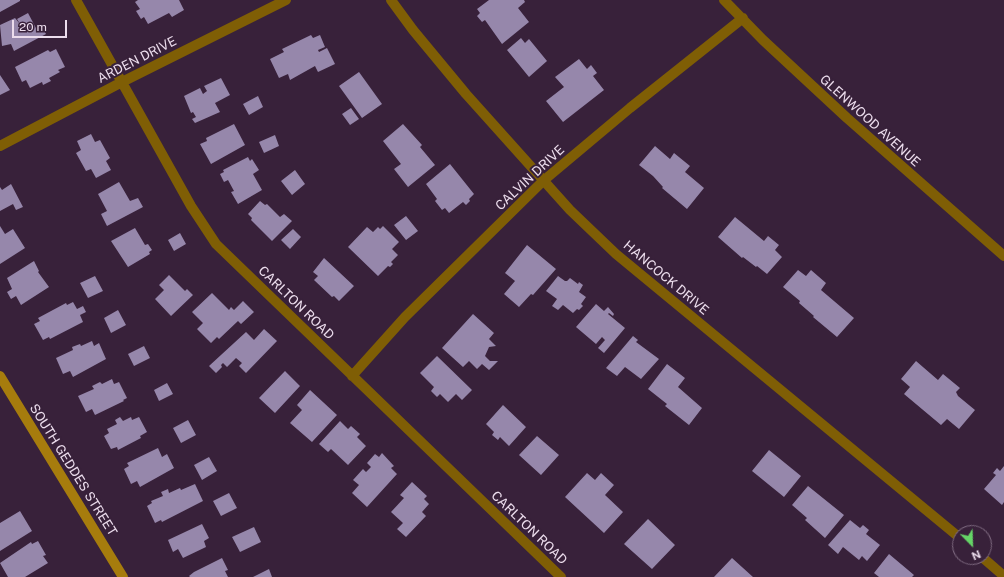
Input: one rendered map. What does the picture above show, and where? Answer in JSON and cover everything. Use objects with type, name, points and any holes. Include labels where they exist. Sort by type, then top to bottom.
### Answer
[{"type":"main road","name":"SOUTH GEDDES STREET","points":[[0,376],[123,577]]},
{"type":"street","name":"CARLTON ROAD","points":[[76,0],[191,206],[216,244],[561,577]]},
{"type":"street","name":"ARDEN DRIVE","points":[[0,146],[122,82],[286,0]]},
{"type":"street","name":"HANCOCK DRIVE","points":[[391,0],[413,30],[466,94],[543,181],[570,210],[616,254],[952,531]]},
{"type":"street","name":"GLENWOOD AVENUE","points":[[724,0],[763,40],[847,118],[1004,256]]},
{"type":"street","name":"CALVIN DRIVE","points":[[352,376],[405,317],[543,181],[630,108],[742,18]]},
{"type":"street","points":[[991,565],[1004,576]]},
{"type":"building","points":[[0,0],[20,0],[20,1],[0,12]]},
{"type":"building","points":[[138,0],[179,0],[184,10],[172,17],[169,13],[148,24],[144,17],[141,19],[136,11],[140,9],[135,2]]},
{"type":"building","points":[[489,0],[524,0],[525,2],[518,8],[529,22],[502,44],[485,20],[482,22],[477,16],[480,13],[477,9]]},
{"type":"building","points":[[28,13],[37,30],[42,27],[46,34],[14,51],[11,44],[2,46],[0,25],[15,18],[20,24],[17,19]]},
{"type":"building","points":[[311,35],[313,38],[320,35],[325,47],[318,50],[319,52],[327,48],[335,64],[318,72],[315,66],[290,80],[288,74],[279,78],[270,59],[284,52],[282,49]]},
{"type":"building","points":[[521,38],[525,43],[529,39],[547,61],[529,77],[507,50]]},
{"type":"building","points":[[56,49],[65,67],[58,70],[60,72],[49,78],[51,81],[43,85],[42,82],[30,88],[26,80],[22,82],[15,67],[48,50],[50,52]]},
{"type":"building","points":[[579,59],[587,69],[591,65],[597,73],[593,76],[604,90],[563,122],[546,101],[564,87],[555,77]]},
{"type":"building","points":[[359,72],[382,104],[362,118],[339,86]]},
{"type":"building","points":[[0,75],[10,90],[0,95]]},
{"type":"building","points":[[221,78],[230,95],[215,103],[220,112],[195,123],[192,119],[196,117],[193,112],[191,113],[184,96],[200,88],[203,94],[207,91],[204,86]]},
{"type":"building","points":[[258,96],[263,107],[249,115],[243,104]]},
{"type":"building","points":[[351,108],[359,119],[350,125],[342,114]]},
{"type":"building","points":[[234,124],[245,145],[211,164],[200,144],[207,141],[206,138]]},
{"type":"building","points":[[403,124],[422,145],[420,147],[435,165],[408,187],[394,169],[401,164],[383,141]]},
{"type":"building","points":[[91,134],[95,142],[100,140],[110,158],[106,161],[111,170],[96,178],[91,169],[86,171],[76,153],[81,150],[77,141]]},
{"type":"building","points":[[275,135],[279,146],[264,153],[259,142]]},
{"type":"building","points":[[655,146],[670,159],[674,153],[690,166],[685,172],[704,188],[687,209],[662,188],[663,187],[653,176],[639,165]]},
{"type":"building","points":[[248,157],[250,161],[252,159],[259,170],[253,174],[262,190],[238,204],[231,192],[234,191],[228,180],[224,182],[220,174],[224,172],[223,170]]},
{"type":"building","points":[[450,164],[474,194],[466,205],[463,202],[449,213],[445,208],[442,210],[435,201],[437,199],[426,184]]},
{"type":"building","points":[[295,170],[305,184],[292,195],[281,181]]},
{"type":"building","points":[[119,182],[130,201],[138,198],[143,207],[107,226],[101,214],[107,211],[98,194]]},
{"type":"building","points":[[11,184],[23,207],[16,210],[13,204],[0,211],[0,187],[2,190]]},
{"type":"building","points":[[260,201],[265,205],[267,204],[280,217],[284,214],[292,221],[272,241],[251,220],[252,218],[248,214]]},
{"type":"building","points":[[406,216],[418,231],[406,240],[394,225]]},
{"type":"building","points":[[735,217],[764,241],[768,236],[779,245],[775,250],[782,257],[767,274],[743,257],[742,258],[718,237]]},
{"type":"building","points":[[0,226],[5,234],[13,229],[25,248],[0,264]]},
{"type":"building","points":[[383,226],[399,242],[392,249],[398,255],[391,262],[393,264],[390,267],[388,266],[378,276],[348,247],[367,227],[373,232],[378,227],[380,229]]},
{"type":"building","points":[[135,228],[145,245],[148,244],[152,250],[149,252],[150,254],[128,267],[111,241]]},
{"type":"building","points":[[293,229],[301,237],[290,249],[281,240]]},
{"type":"building","points":[[180,233],[186,244],[174,251],[168,240]]},
{"type":"building","points":[[527,245],[556,269],[533,295],[531,294],[519,307],[504,294],[515,281],[505,273]]},
{"type":"building","points":[[324,258],[354,286],[339,301],[334,296],[332,297],[314,280],[318,276],[313,272]]},
{"type":"building","points":[[34,261],[39,271],[38,272],[49,287],[21,305],[16,296],[11,299],[7,292],[12,289],[7,278]]},
{"type":"building","points":[[798,270],[806,276],[811,270],[826,283],[821,290],[854,318],[837,337],[813,317],[814,316],[799,303],[800,301],[783,287]]},
{"type":"building","points":[[169,275],[185,291],[187,289],[193,295],[171,316],[155,299],[164,290],[159,285]]},
{"type":"building","points":[[95,276],[103,291],[88,298],[80,283]]},
{"type":"building","points":[[558,276],[565,281],[570,278],[578,284],[579,282],[583,285],[579,292],[586,297],[581,304],[583,306],[579,310],[577,309],[573,313],[563,305],[558,310],[552,306],[557,299],[546,291]]},
{"type":"building","points":[[212,293],[229,310],[231,307],[234,310],[243,301],[254,312],[241,324],[238,321],[219,339],[217,337],[211,343],[197,329],[203,323],[192,312]]},
{"type":"building","points":[[73,302],[77,309],[83,306],[86,312],[80,315],[83,322],[50,339],[49,337],[43,340],[34,324],[40,321],[38,318],[66,303],[67,305]]},
{"type":"building","points":[[596,304],[604,311],[608,307],[614,314],[613,316],[609,313],[608,314],[625,328],[604,353],[598,348],[605,340],[602,337],[596,344],[576,327]]},
{"type":"building","points":[[118,310],[126,325],[111,333],[104,318]]},
{"type":"building","points":[[473,314],[494,333],[489,339],[496,346],[489,347],[485,356],[490,361],[498,361],[489,370],[482,364],[477,369],[469,361],[463,367],[442,348]]},
{"type":"building","points":[[264,329],[277,341],[246,373],[239,366],[242,363],[236,358],[227,367],[223,363],[221,365],[222,367],[216,373],[209,366],[246,332],[254,340]]},
{"type":"building","points":[[633,336],[638,340],[636,342],[659,359],[641,379],[625,367],[617,376],[606,368]]},
{"type":"building","points":[[92,341],[94,346],[99,343],[106,359],[73,377],[70,371],[63,374],[56,358],[73,350],[72,347],[80,344],[81,346]]},
{"type":"building","points":[[144,346],[150,358],[134,366],[128,354]]},
{"type":"building","points":[[437,356],[472,390],[462,400],[456,394],[448,402],[440,394],[437,397],[431,391],[434,387],[420,373]]},
{"type":"building","points":[[916,361],[938,380],[943,374],[960,388],[956,392],[958,396],[975,410],[959,429],[947,419],[941,425],[904,394],[910,387],[901,379]]},
{"type":"building","points":[[667,364],[685,378],[678,387],[702,408],[689,425],[665,406],[667,404],[648,389]]},
{"type":"building","points":[[285,371],[300,386],[275,413],[259,398]]},
{"type":"building","points":[[112,379],[114,384],[119,382],[127,398],[123,400],[124,401],[95,415],[92,409],[86,412],[78,396],[94,389],[92,386],[100,382],[102,384]]},
{"type":"building","points":[[167,383],[173,394],[159,401],[154,390]]},
{"type":"building","points":[[310,390],[337,415],[312,442],[290,423],[302,410],[297,405]]},
{"type":"building","points":[[503,405],[526,427],[509,446],[500,437],[498,440],[492,435],[494,432],[486,424]]},
{"type":"building","points":[[120,417],[123,421],[131,417],[132,420],[139,417],[147,432],[140,436],[141,438],[118,450],[117,447],[111,449],[104,436],[109,433],[107,429],[117,424],[115,420]]},
{"type":"building","points":[[188,420],[196,435],[181,443],[173,428]]},
{"type":"building","points":[[340,421],[348,429],[351,426],[360,434],[357,437],[366,446],[348,465],[331,449],[328,452],[319,444]]},
{"type":"building","points":[[537,436],[559,455],[541,475],[519,455]]},
{"type":"building","points":[[158,448],[162,457],[167,454],[174,468],[140,487],[137,481],[131,484],[124,469],[129,466],[127,463]]},
{"type":"building","points":[[769,450],[801,476],[784,497],[752,471]]},
{"type":"building","points":[[382,453],[394,466],[391,468],[397,474],[367,507],[352,493],[359,485],[353,480],[363,469],[366,472],[371,467],[367,463],[375,454],[379,457]]},
{"type":"building","points":[[209,457],[217,471],[202,480],[194,465]]},
{"type":"building","points":[[1004,466],[1004,502],[1002,505],[984,489],[996,475],[993,473],[997,468],[1000,471]]},
{"type":"building","points":[[587,473],[595,480],[601,473],[614,485],[605,495],[623,512],[604,533],[565,497]]},
{"type":"building","points":[[412,482],[427,496],[424,499],[429,504],[422,512],[426,516],[406,537],[397,529],[403,523],[391,512],[404,498],[400,495]]},
{"type":"building","points":[[195,484],[203,501],[162,522],[161,520],[155,523],[147,506],[152,503],[151,501],[163,496],[161,492],[168,489],[169,493]]},
{"type":"building","points":[[808,486],[844,515],[825,538],[805,520],[807,518],[792,505]]},
{"type":"building","points":[[229,493],[237,508],[221,516],[213,501]]},
{"type":"building","points":[[20,511],[32,531],[0,551],[0,523]]},
{"type":"building","points":[[648,519],[675,545],[652,569],[624,544]]},
{"type":"building","points":[[850,520],[860,528],[863,525],[869,530],[866,534],[880,545],[867,561],[862,556],[859,560],[843,547],[838,554],[828,545]]},
{"type":"building","points":[[202,524],[209,538],[204,541],[206,547],[183,558],[178,549],[173,552],[168,540]]},
{"type":"building","points":[[254,527],[261,542],[240,552],[232,537]]},
{"type":"building","points":[[38,541],[46,555],[43,556],[48,563],[25,577],[8,577],[0,563],[31,542],[32,544]]},
{"type":"building","points":[[889,554],[914,575],[912,577],[879,577],[874,573]]},
{"type":"building","points":[[222,558],[228,570],[225,571],[228,577],[189,576],[194,572]]},
{"type":"building","points":[[732,558],[753,577],[714,577]]},
{"type":"building","points":[[269,569],[272,577],[253,577]]}]
